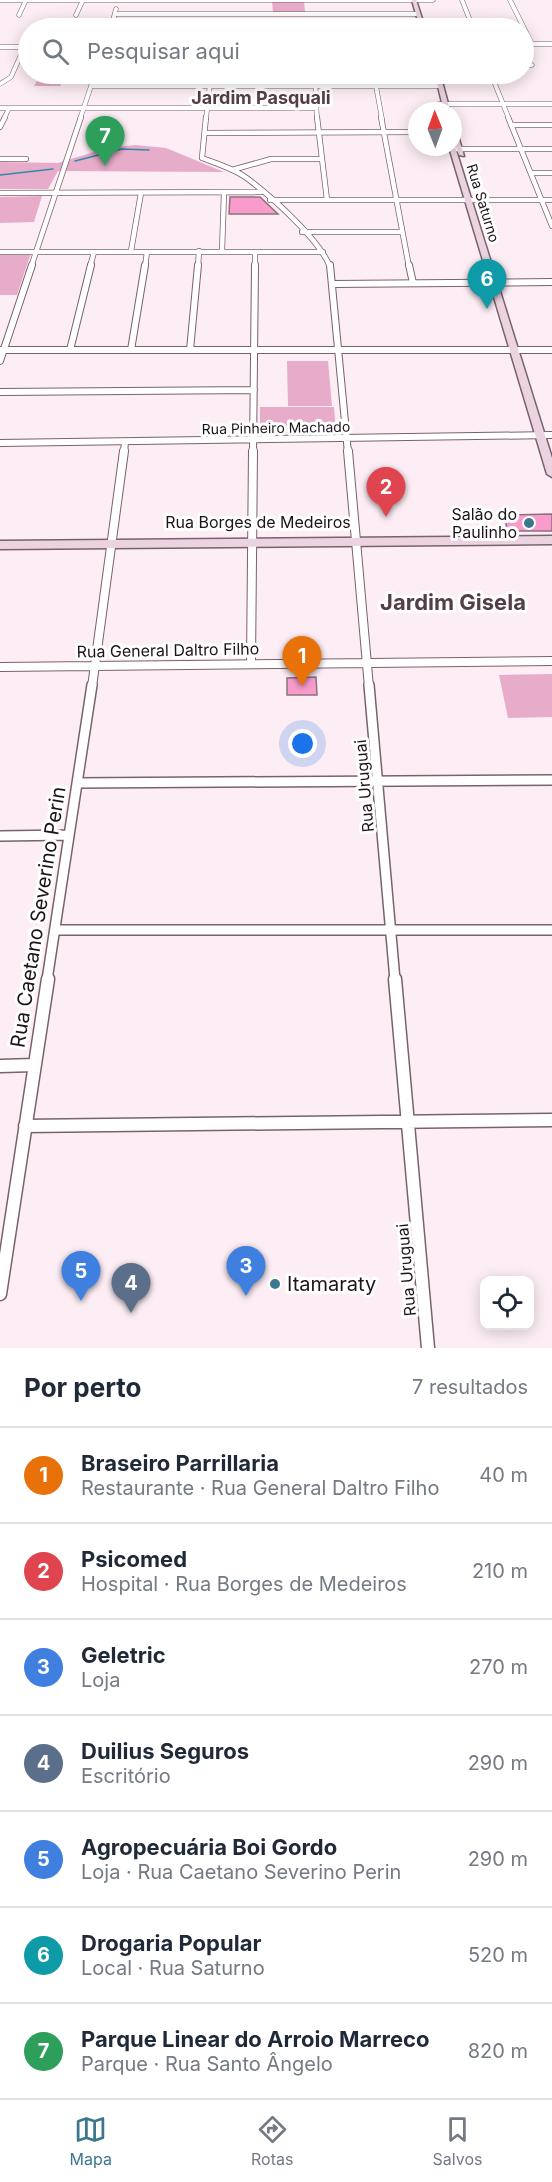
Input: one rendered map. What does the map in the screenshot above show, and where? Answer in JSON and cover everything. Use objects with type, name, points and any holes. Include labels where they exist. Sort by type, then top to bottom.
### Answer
[{"type":"street","points":[[0,0],[433,0]]},
{"type":"street","points":[[19,15],[26,0]]},
{"type":"street","points":[[76,15],[83,0]]},
{"type":"street","points":[[114,18],[119,0]]},
{"type":"street","points":[[216,18],[218,0]]},
{"type":"street","points":[[409,0],[418,18]]},
{"type":"street","points":[[414,0],[416,18]]},
{"type":"street","points":[[462,0],[468,18]]},
{"type":"street","points":[[510,0],[519,18]]},
{"type":"street","points":[[115,14],[416,14]]},
{"type":"street","points":[[534,44],[552,44]]},
{"type":"street","points":[[0,47],[18,47]]},
{"type":"street","points":[[0,84],[12,77],[18,63]]},
{"type":"street","points":[[495,84],[552,226]]},
{"type":"street","points":[[210,85],[205,133],[408,132]]},
{"type":"street","points":[[0,361],[91,86],[437,86],[441,102]]},
{"type":"street","points":[[316,86],[316,108],[327,200]]},
{"type":"street","points":[[376,86],[412,283]]},
{"type":"street","points":[[462,104],[552,104]]},
{"type":"street","points":[[0,108],[316,108]]},
{"type":"street","points":[[0,127],[9,108]]},
{"type":"street","points":[[511,125],[552,125]]},
{"type":"street","name":"Rua Uruguai","points":[[205,133],[202,158],[232,170],[262,192],[323,252],[331,268],[341,350],[355,539],[379,781],[428,1348]]},
{"type":"street","points":[[462,148],[552,149]]},
{"type":"street","name":"Rua Saturno","points":[[458,156],[518,350],[552,446]]},
{"type":"street","points":[[0,159],[26,159]]},
{"type":"street","points":[[232,170],[271,159],[322,159]]},
{"type":"street","points":[[531,173],[552,173]]},
{"type":"street","points":[[0,193],[262,192]]},
{"type":"street","points":[[131,251],[141,193]]},
{"type":"street","points":[[222,251],[224,193]]},
{"type":"street","points":[[270,200],[552,200]]},
{"type":"street","points":[[302,232],[401,232]]},
{"type":"street","points":[[190,350],[199,251]]},
{"type":"street","points":[[0,252],[323,252]]},
{"type":"street","points":[[70,350],[94,252]]},
{"type":"street","points":[[131,350],[147,252]]},
{"type":"street","points":[[251,664],[255,440],[255,252]]},
{"type":"street","points":[[333,284],[552,282]]},
{"type":"street","points":[[2,350],[552,350]]},
{"type":"street","points":[[0,392],[254,390]]},
{"type":"street","name":"Rua Saturno","points":[[547,435],[552,474]]},
{"type":"street","name":"Rua Pinheiro Machado","points":[[0,443],[547,435]]},
{"type":"street","name":"Rua Caetano Severino Perin","points":[[0,1294],[113,542],[125,442]]},
{"type":"street","name":"Rua Borges de Medeiros","points":[[355,539],[552,534]]},
{"type":"street","points":[[0,538],[113,542]]},
{"type":"street","points":[[0,545],[355,539]]},
{"type":"street","name":"Rua Borges de Medeiros","points":[[355,539],[552,540]]},
{"type":"street","name":"Rua General Daltro Filho","points":[[0,667],[552,661]]},
{"type":"street","points":[[77,783],[552,780]]},
{"type":"street","points":[[0,836],[69,835]]},
{"type":"street","points":[[55,930],[552,930]]},
{"type":"street","points":[[0,1066],[34,1065]]},
{"type":"street","points":[[25,1126],[552,1120]]},
{"type":"shaded area","points":[[272,1],[304,1],[305,12],[273,12]]},
{"type":"shaded area","points":[[35,84],[61,84],[60,86],[34,86]]},
{"type":"shaded area","points":[[135,145],[166,148],[224,172],[58,171],[48,189],[0,189],[0,162],[58,163],[107,148]]},
{"type":"shaded area","points":[[42,196],[34,222],[0,223],[0,197]]},
{"type":"shaded area","points":[[0,253],[31,253],[17,295],[0,295]]},
{"type":"shaded area","points":[[287,361],[328,361],[332,406],[288,406]]},
{"type":"shaded area","points":[[260,407],[334,407],[336,433],[260,433]]},
{"type":"shaded area","points":[[552,674],[552,717],[508,718],[499,675]]},
{"type":"building","points":[[230,197],[260,197],[278,214],[229,214]]},
{"type":"building","name":"Salão do Paulinho","points":[[552,514],[552,531],[507,531],[505,515]]},
{"type":"building","points":[[316,677],[317,695],[287,695],[287,678]]},
{"type":"waterway","points":[[75,161],[122,149],[149,150]]},
{"type":"waterway","points":[[0,175],[53,169]]},
{"type":"place","name":"Parque Linear do Arroio Marreco","points":[[105,166]]},
{"type":"place","name":"Drogaria Popular","points":[[487,309]]},
{"type":"place","name":"Psicomed","points":[[386,517]]},
{"type":"place","name":"Salão do Paulinho","points":[[529,523]]},
{"type":"place","name":"Braseiro Parrillaria","points":[[302,686]]},
{"type":"place","name":"Itamaraty","points":[[275,1284]]},
{"type":"place","name":"Geletric","points":[[246,1296]]},
{"type":"place","name":"Agropecuária Boi Gordo","points":[[81,1301]]},
{"type":"place","name":"Duilius Seguros","points":[[131,1313]]},
{"type":"district","name":"Jardim Pasquali","points":[[261,98]]},
{"type":"district","name":"Jardim Gisela","points":[[453,602]]}]
